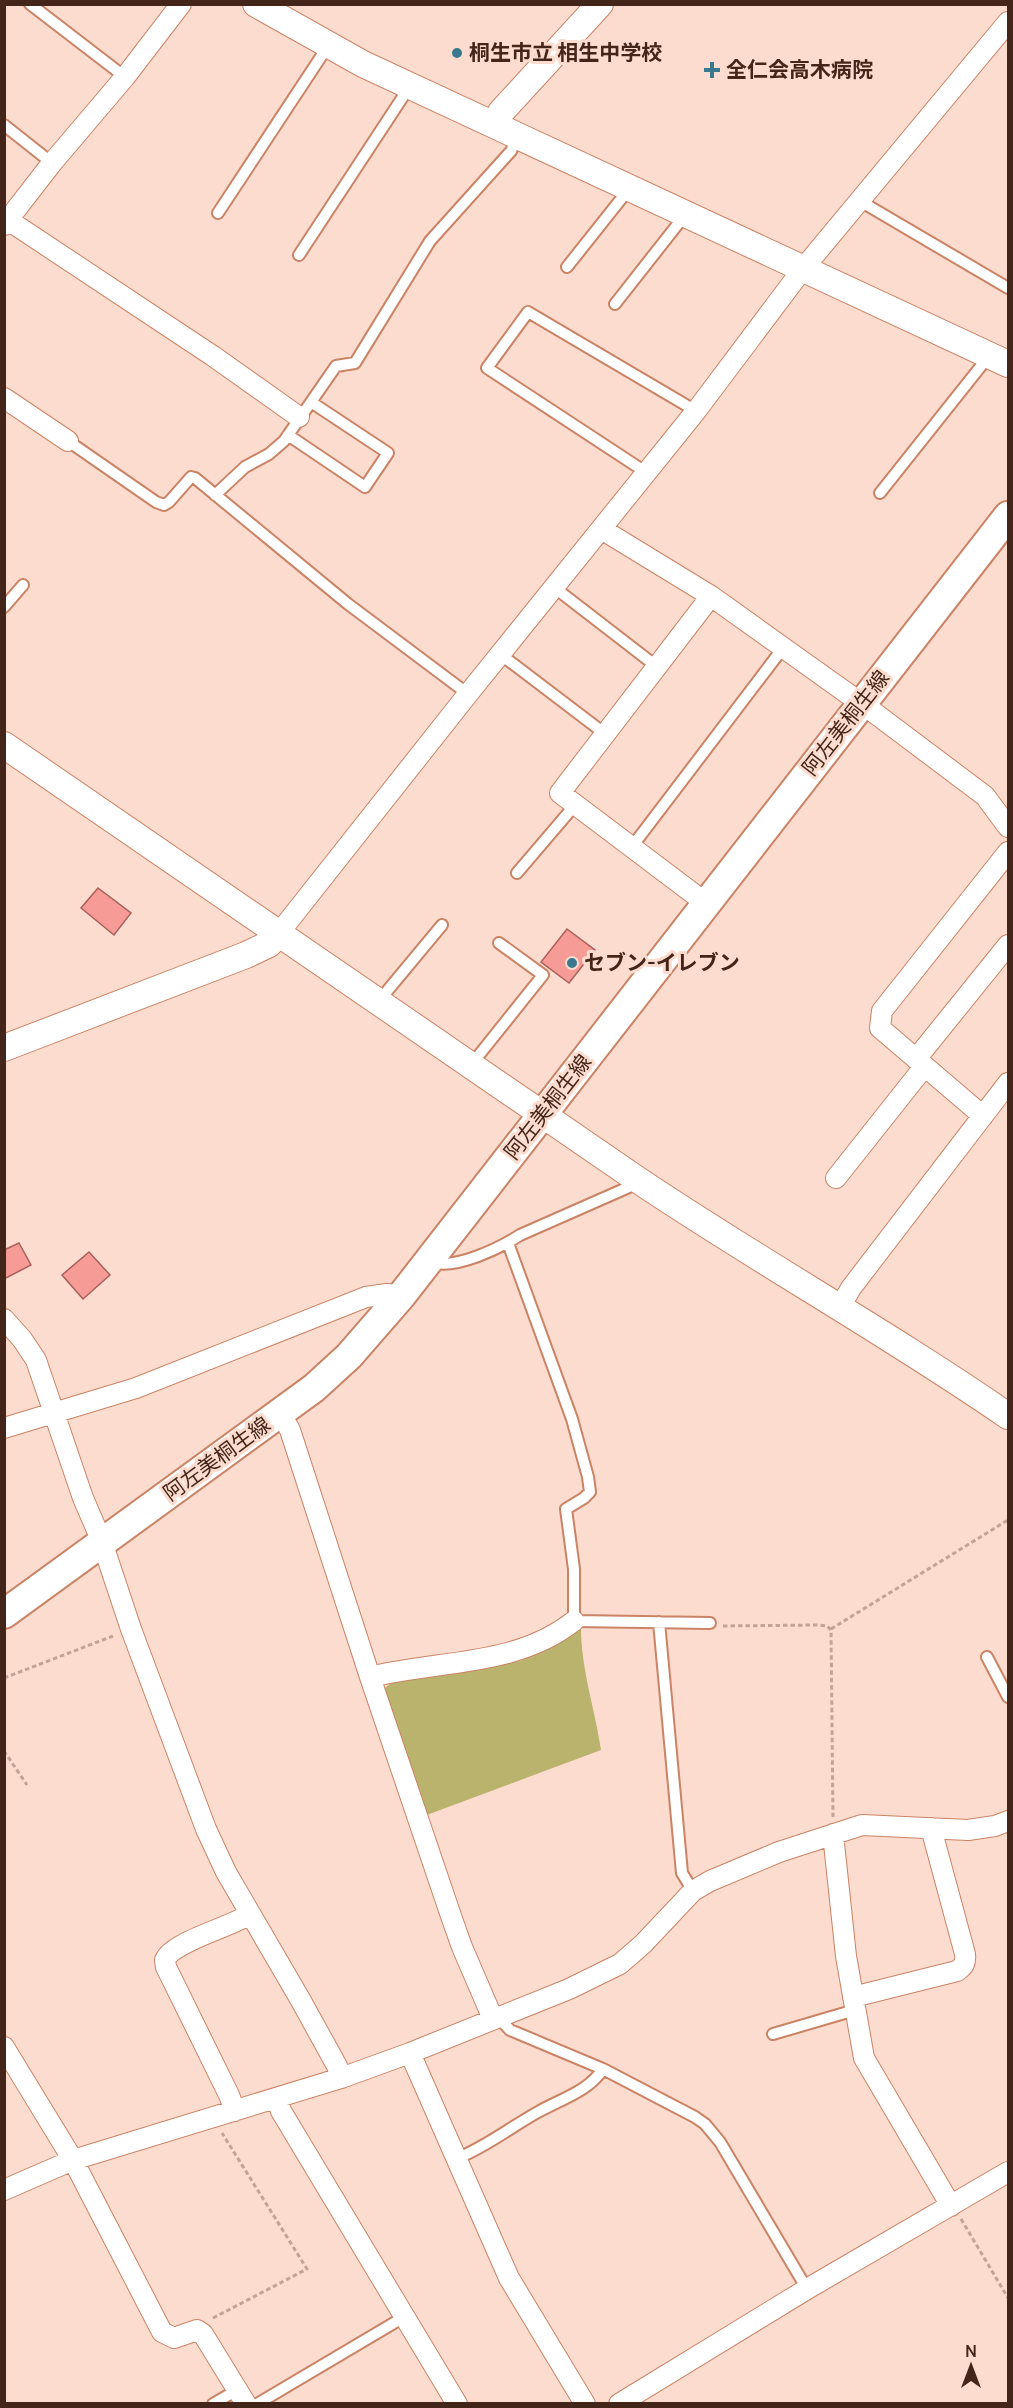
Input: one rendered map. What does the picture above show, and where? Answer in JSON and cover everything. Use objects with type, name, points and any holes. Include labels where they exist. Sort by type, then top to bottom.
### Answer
[{"type":"main road","name":"阿左美桐生線","points":[[4,1614],[314,1388],[349,1356],[402,1295],[1008,516]]},
{"type":"street","points":[[181,4],[7,222],[213,356],[299,417]]},
{"type":"street","points":[[256,4],[328,46],[410,86],[999,360]]},
{"type":"street","points":[[495,124],[501,112],[600,4]]},
{"type":"street","points":[[4,1048],[246,955],[269,944],[500,654],[603,530],[802,270],[1008,21]]},
{"type":"street","points":[[4,398],[68,441]]},
{"type":"street","points":[[603,530],[711,596],[861,704],[985,796],[1008,827]]},
{"type":"street","points":[[707,904],[575,806],[560,792],[711,596]]},
{"type":"street","points":[[4,745],[638,1180],[729,1240],[954,1378],[1008,1416]]},
{"type":"street","points":[[982,1116],[880,1028],[882,1011],[1008,852]]},
{"type":"street","points":[[836,1178],[1008,945]]},
{"type":"street","points":[[840,1307],[851,1288],[1008,1083]]},
{"type":"street","points":[[4,1428],[136,1388],[366,1297],[387,1294],[402,1295]]},
{"type":"street","points":[[4,1320],[36,1360],[83,1498],[102,1542],[131,1629],[206,1829],[226,1872],[300,1999],[337,2066],[341,2078]]},
{"type":"street","points":[[280,1413],[290,1430],[370,1677],[462,1947],[495,2018]]},
{"type":"street","points":[[370,1677],[520,1651],[564,1629],[574,1621]]},
{"type":"street","points":[[4,2190],[73,2160],[341,2078],[410,2053],[569,1989],[620,1964],[643,1944],[693,1891],[710,1881],[779,1852],[862,1825],[968,1830],[995,1826],[1008,1821]]},
{"type":"street","points":[[854,2004],[957,1971],[966,1962],[931,1828]]},
{"type":"street","points":[[833,1834],[846,1956],[864,2058],[951,2206]]},
{"type":"street","points":[[235,2111],[166,1967],[165,1960],[173,1949],[240,1921],[250,1914]]},
{"type":"street","points":[[4,2047],[73,2160],[162,2332],[174,2337],[197,2330],[203,2334],[241,2397]]},
{"type":"street","points":[[410,2053],[509,2278],[585,2403]]},
{"type":"street","points":[[277,2098],[281,2111],[404,2317],[450,2401]]},
{"type":"street","points":[[619,2403],[807,2289],[1008,2172]]},
{"type":"lane","points":[[30,4],[125,77]]},
{"type":"lane","points":[[218,213],[328,46]]},
{"type":"lane","points":[[299,255],[410,86]]},
{"type":"lane","points":[[4,125],[52,163]]},
{"type":"lane","points":[[215,495],[245,467],[269,454],[288,435],[336,366],[356,363],[430,241],[511,151],[518,136]]},
{"type":"lane","points":[[567,267],[630,189]]},
{"type":"lane","points":[[860,201],[1008,288]]},
{"type":"lane","points":[[615,303],[685,215]]},
{"type":"lane","points":[[647,473],[487,368],[528,312],[696,411]]},
{"type":"lane","points":[[880,492],[999,360]]},
{"type":"lane","points":[[288,435],[365,487],[388,453],[311,402]]},
{"type":"lane","points":[[68,441],[156,502],[164,505],[191,477],[348,603],[468,694]]},
{"type":"lane","points":[[4,607],[23,585]]},
{"type":"lane","points":[[555,588],[656,666]]},
{"type":"lane","points":[[631,848],[783,648]]},
{"type":"lane","points":[[500,654],[604,733]]},
{"type":"lane","points":[[518,873],[575,806]]},
{"type":"lane","points":[[378,1002],[442,925]]},
{"type":"lane","points":[[471,1065],[543,975],[500,943]]},
{"type":"lane","points":[[428,1261],[452,1264],[508,1243],[520,1235],[629,1188],[638,1180]]},
{"type":"lane","points":[[508,1243],[572,1419],[588,1477],[590,1492],[566,1509],[574,1569],[574,1621],[710,1623]]},
{"type":"lane","points":[[658,1622],[682,1873],[693,1891]]},
{"type":"lane","points":[[987,1657],[1008,1697]]},
{"type":"lane","points":[[773,2034],[854,2004]]},
{"type":"lane","points":[[495,2018],[510,2030],[603,2069],[695,2117],[714,2133],[807,2289]]},
{"type":"lane","points":[[458,2158],[485,2146],[537,2112],[590,2085],[603,2069]]},
{"type":"lane","points":[[257,2403],[404,2317]]},
{"type":"lane","points":[[213,2403],[241,2397]]},
{"type":"path","points":[[831,1630],[1008,1520]]},
{"type":"path","points":[[710,1623],[718,1626],[817,1625],[827,1626],[831,1630],[833,1834]]},
{"type":"path","points":[[4,1678],[131,1629]]},
{"type":"path","points":[[4,1751],[27,1785]]},
{"type":"path","points":[[197,2330],[203,2324],[307,2269],[223,2136]]},
{"type":"path","points":[[951,2206],[1008,2298]]},
{"type":"shaded area","points":[[581,1628],[586,1674],[601,1750],[424,1816],[382,1690],[395,1680],[520,1661]]},
{"type":"building","points":[[98,888],[131,913],[114,935],[81,908]]},
{"type":"building","points":[[567,929],[595,950],[569,983],[541,962]]},
{"type":"building","points":[[19,1243],[31,1265],[4,1279],[4,1250]]},
{"type":"building","points":[[89,1252],[110,1275],[83,1299],[62,1275]]},
{"type":"place","name":"桐生市立 相生中学校","points":[[457,53]]},
{"type":"place","name":"全仁会高木病院","points":[[712,70]]},
{"type":"place","name":"セブン-イレブン","points":[[572,963]]}]
